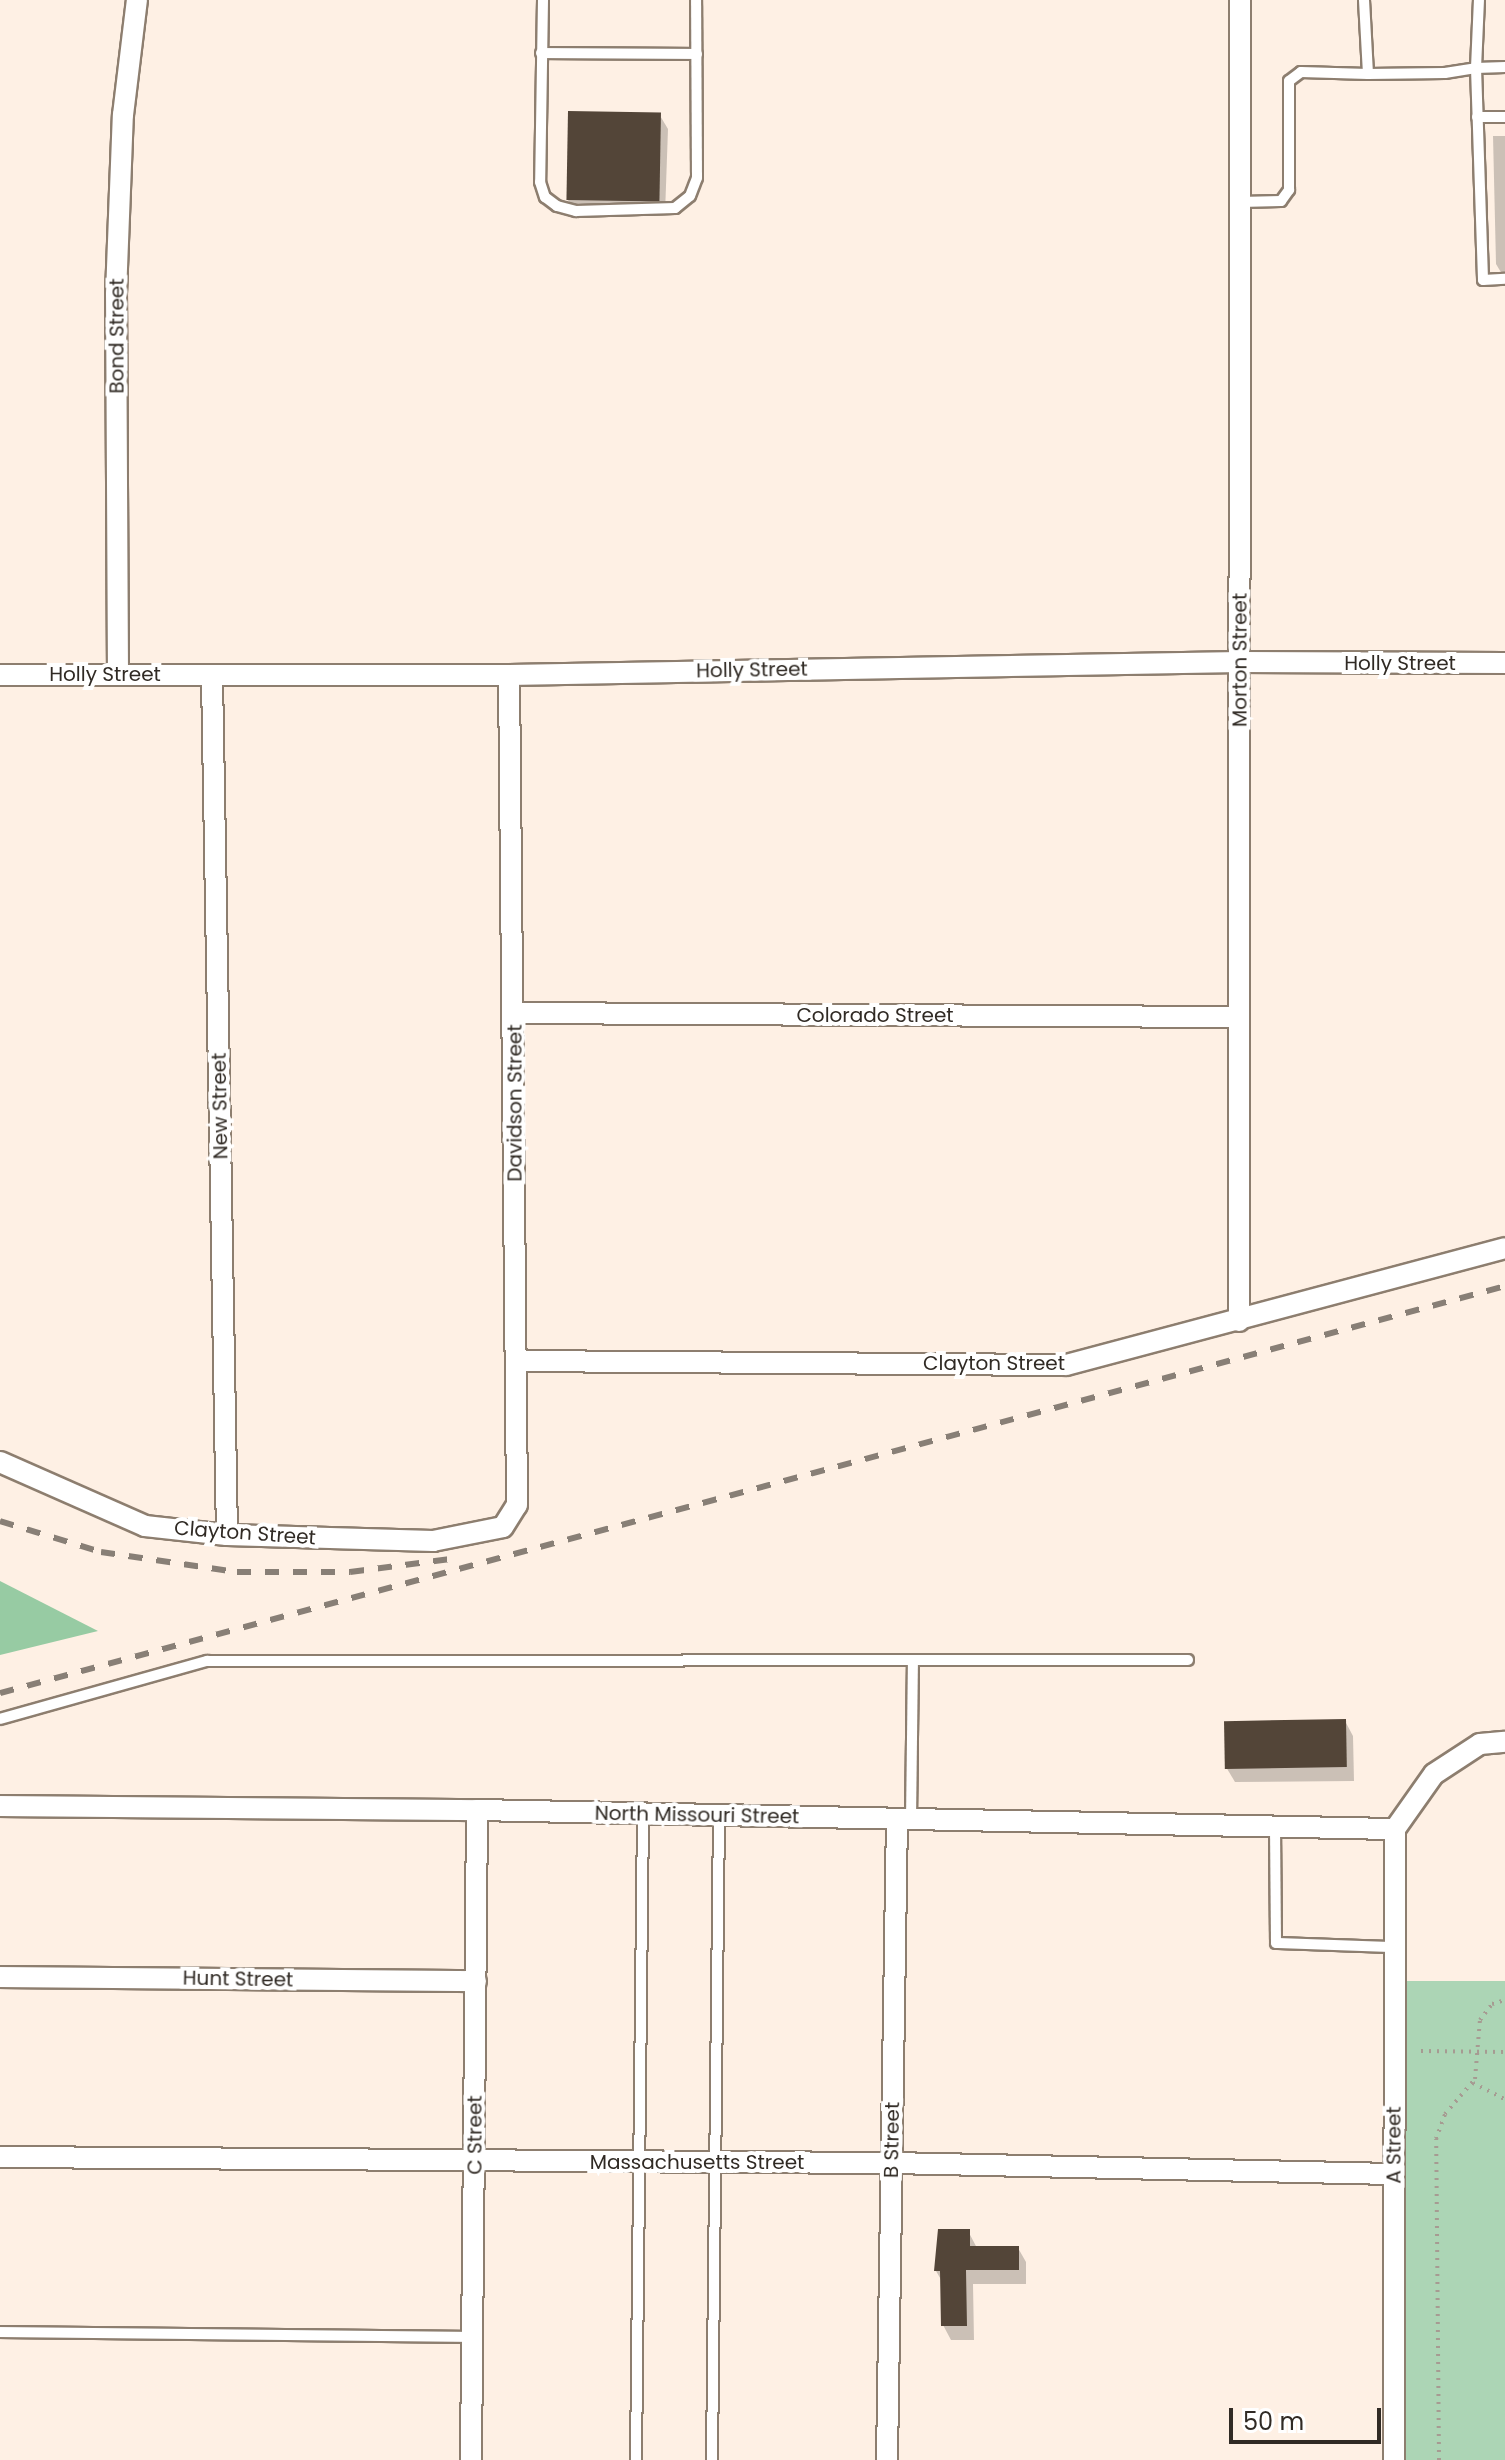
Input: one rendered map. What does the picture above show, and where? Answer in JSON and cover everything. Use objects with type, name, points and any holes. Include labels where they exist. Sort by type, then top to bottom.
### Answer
[{"type":"street","name":"Bond Street","points":[[118,673],[116,294],[123,115],[137,0]]},
{"type":"street","name":"Morton Street","points":[[1239,1321],[1236,1017],[1240,662],[1240,0]]},
{"type":"street","name":"Holly Street","points":[[0,675],[509,675],[1240,662],[1505,663]]},
{"type":"street","name":"Davidson Street","points":[[503,1527],[517,1505],[509,675]]},
{"type":"street","name":"New Street","points":[[212,676],[227,1535]]},
{"type":"street","name":"Colorado Street","points":[[514,1013],[1236,1017]]},
{"type":"street","name":"Clayton Street","points":[[516,1361],[1066,1365],[1505,1248]]},
{"type":"street","name":"Clayton Street","points":[[0,1462],[145,1526],[227,1535],[433,1541],[503,1527]]},
{"type":"street","points":[[1395,1829],[1434,1774],[1480,1744],[1505,1742]]},
{"type":"street","name":"North Missouri Street","points":[[0,1806],[477,1810],[1395,1829]]},
{"type":"street","name":"C Street","points":[[471,2460],[477,1810]]},
{"type":"street","name":"B Street","points":[[887,2460],[892,2163],[904,1819]]},
{"type":"street","name":"A Street","points":[[1394,2460],[1392,1947],[1395,1829]]},
{"type":"street","name":"Hunt Street","points":[[0,1977],[476,1981]]},
{"type":"street","name":"Massachusetts Street","points":[[0,2157],[892,2163],[1394,2174]]},
{"type":"lane","points":[[543,0],[540,182],[545,197],[557,206],[576,211],[675,208],[690,196],[697,178],[696,0]]},
{"type":"lane","points":[[1364,0],[1368,74]]},
{"type":"lane","points":[[1479,0],[1476,68],[1483,280],[1500,279],[1505,289]]},
{"type":"lane","points":[[541,53],[697,54]]},
{"type":"lane","points":[[1240,202],[1281,201],[1289,190],[1289,81],[1301,72],[1445,73],[1505,67]]},
{"type":"lane","points":[[1477,117],[1505,117]]},
{"type":"lane","points":[[904,1819],[913,1660]]},
{"type":"lane","points":[[0,1719],[207,1661],[1188,1660]]},
{"type":"lane","points":[[636,2460],[643,1814]]},
{"type":"lane","points":[[712,2460],[719,1815]]},
{"type":"lane","points":[[1275,1827],[1276,1943],[1392,1947]]},
{"type":"lane","points":[[0,2332],[472,2337]]},
{"type":"path","points":[[1439,2460],[1436,2139],[1445,2114],[1473,2083],[1479,2068],[1480,2020],[1485,2011],[1505,2000]]},
{"type":"path","points":[[1421,2051],[1505,2052]]},
{"type":"path","points":[[1473,2083],[1505,2099]]},
{"type":"green space","points":[[0,1581],[98,1631],[0,1655]]},
{"type":"green space","points":[[1392,1981],[1505,1981],[1505,2460],[1392,2460]]},
{"type":"building","points":[[568,111],[661,113],[659,202],[566,200]]},
{"type":"building","points":[[1346,1719],[1347,1767],[1225,1769],[1224,1721]]},
{"type":"building","points":[[938,2229],[970,2229],[970,2246],[1019,2246],[1019,2270],[966,2270],[967,2326],[941,2326],[940,2271],[934,2271]]},
{"type":"railway","points":[[0,1693],[1505,1286]]},
{"type":"railway","points":[[0,1521],[101,1552],[237,1572],[350,1572],[458,1558]]}]
